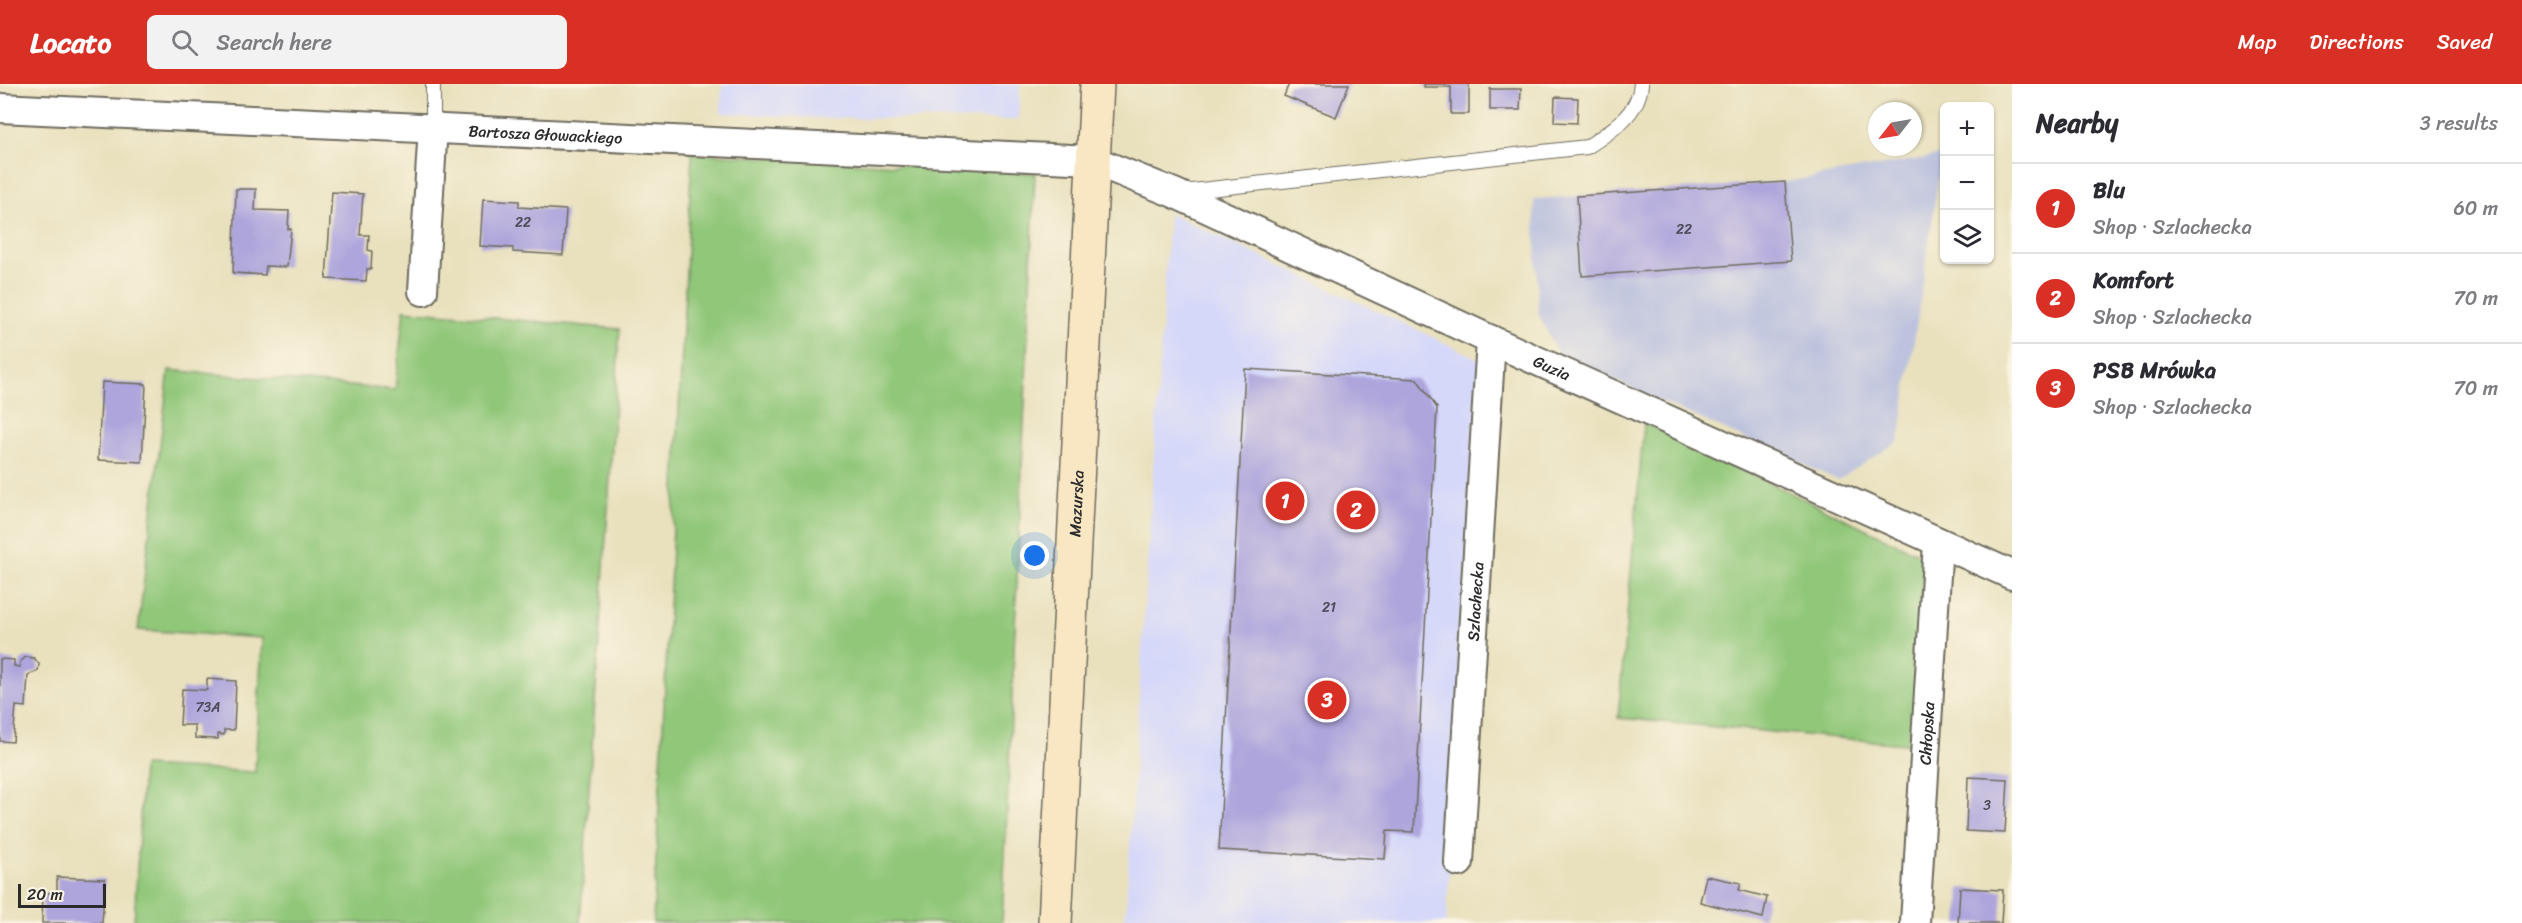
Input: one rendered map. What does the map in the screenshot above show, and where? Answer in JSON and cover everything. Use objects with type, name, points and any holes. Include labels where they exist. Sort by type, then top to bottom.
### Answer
[{"type":"main road","name":"Mazurska","points":[[1055,923],[1096,84]]},
{"type":"street","name":"Bartosza Głowackiego","points":[[0,108],[433,126],[1092,160]]},
{"type":"street","points":[[423,291],[433,126]]},
{"type":"street","name":"Guzia","points":[[1092,160],[1174,193],[1491,340],[2012,575]]},
{"type":"street","name":"Szlachecka","points":[[1459,862],[1491,340]]},
{"type":"street","name":"Chłopska","points":[[1915,923],[1938,542]]},
{"type":"lane","points":[[433,84],[433,126]]},
{"type":"lane","points":[[1174,193],[1587,147],[1618,127],[1640,92],[1641,84]]},
{"type":"shaded area","points":[[722,84],[1020,84],[1018,120],[818,118],[721,113]]},
{"type":"shaded area","points":[[1940,155],[1940,168],[1899,441],[1838,480],[1559,356],[1538,313],[1534,199],[1785,182]]},
{"type":"shaded area","points":[[1169,213],[1483,361],[1446,923],[1125,923]]},
{"type":"green space","points":[[692,153],[1035,173],[1002,923],[653,923]]},
{"type":"green space","points":[[404,310],[620,329],[580,923],[134,923],[143,766],[255,772],[262,638],[138,630],[169,370],[395,390]]},
{"type":"green space","points":[[1644,423],[1923,556],[1914,745],[1618,718]]},
{"type":"building","points":[[1289,84],[1349,84],[1336,117],[1284,96]]},
{"type":"building","points":[[1424,84],[1469,84],[1469,114],[1451,114],[1451,87],[1424,87]]},
{"type":"building","points":[[1490,89],[1521,89],[1520,110],[1490,110]]},
{"type":"building","points":[[1555,97],[1578,98],[1577,123],[1554,122]]},
{"type":"building","points":[[1785,182],[1791,261],[1582,276],[1577,196]]},
{"type":"building","points":[[236,189],[256,189],[255,210],[289,211],[288,229],[291,229],[287,267],[266,266],[265,275],[233,273]]},
{"type":"building","points":[[332,192],[363,194],[360,235],[369,235],[368,250],[372,251],[371,269],[367,269],[366,281],[326,279]]},
{"type":"building","points":[[483,199],[519,201],[519,207],[566,210],[563,255],[513,252],[513,248],[480,246]]},
{"type":"building","points":[[1245,369],[1417,379],[1437,408],[1414,832],[1387,831],[1385,859],[1219,850]]},
{"type":"building","points":[[102,382],[146,384],[142,462],[98,460]]},
{"type":"building","points":[[26,657],[34,658],[39,664],[38,671],[28,675],[26,707],[16,706],[13,742],[0,741],[0,659],[14,660],[14,666],[20,667],[20,662]]},
{"type":"building","points":[[207,679],[236,681],[234,730],[224,730],[224,735],[218,734],[218,739],[195,738],[195,725],[180,725],[182,689],[207,690]]},
{"type":"building","points":[[1968,777],[2008,779],[2005,833],[1966,831]]},
{"type":"building","points":[[1706,876],[1741,883],[1739,890],[1767,897],[1763,918],[1700,902]]},
{"type":"building","points":[[57,877],[105,879],[102,923],[42,923],[43,893],[57,893]]},
{"type":"building","points":[[1960,888],[2003,890],[2001,923],[1958,923]]},
{"type":"place","name":"Blu","points":[[1285,501]]},
{"type":"place","name":"Komfort","points":[[1356,510]]},
{"type":"place","name":"PSB Mrówka","points":[[1327,700]]}]
